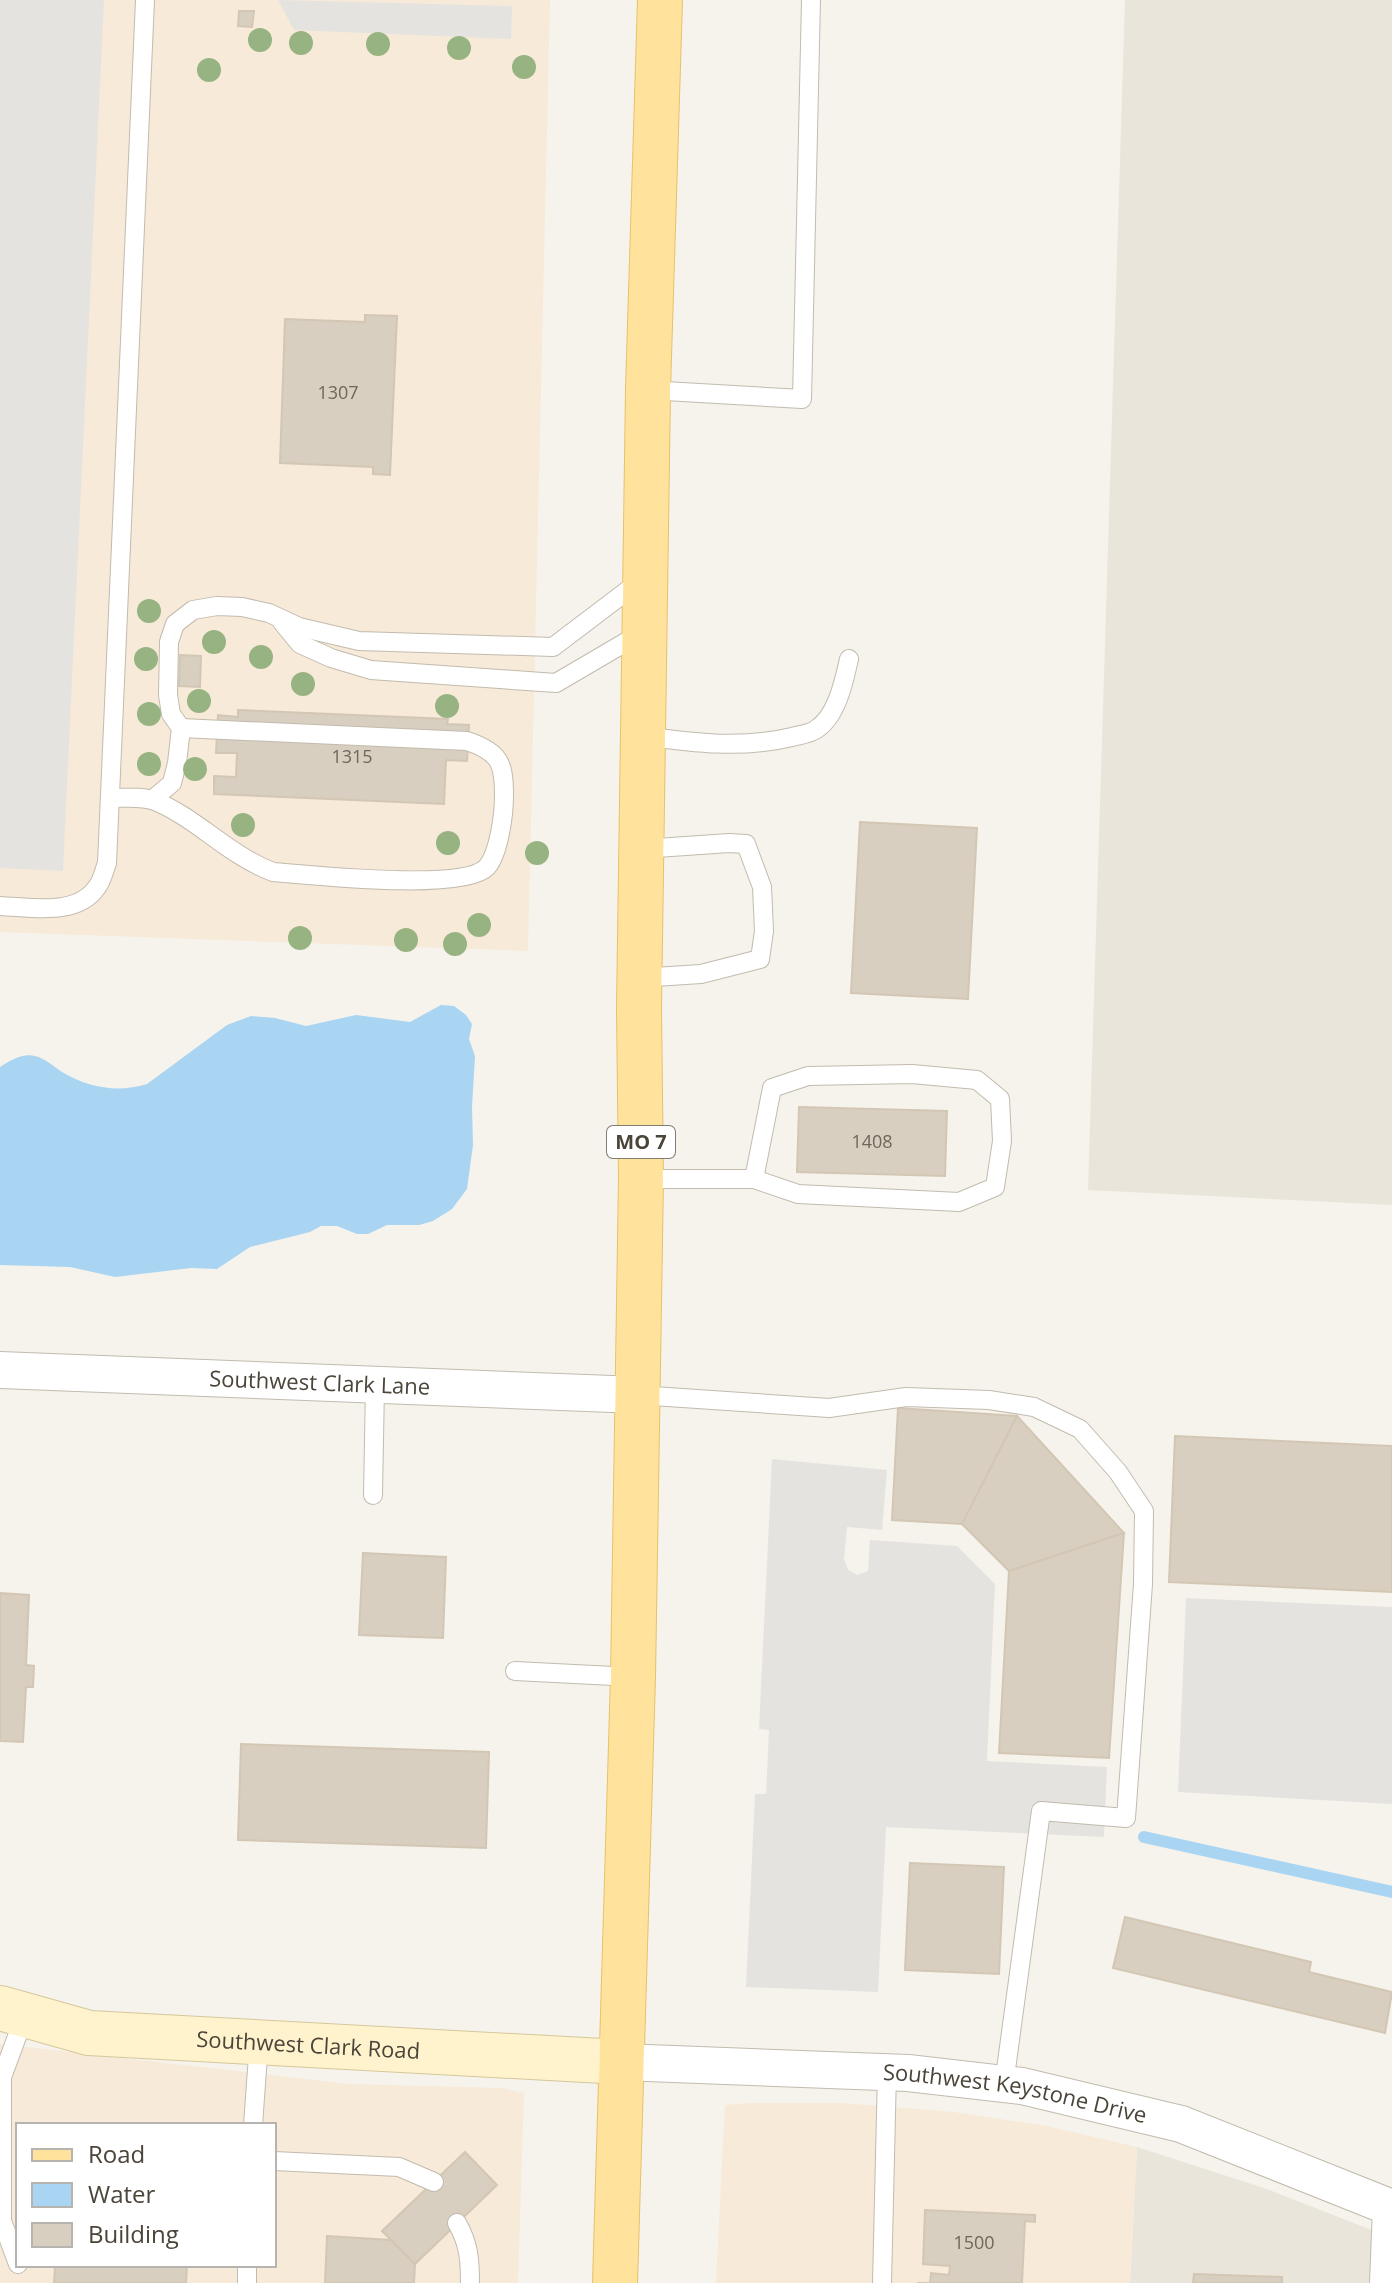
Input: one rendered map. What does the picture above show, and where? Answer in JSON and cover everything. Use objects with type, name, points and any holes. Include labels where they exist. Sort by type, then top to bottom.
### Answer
[{"type":"main road","name":"MO 7","points":[[615,2283],[633,1677],[648,390],[660,0]]},
{"type":"street","name":"Southwest Clark Lane","points":[[0,1370],[638,1395]]},
{"type":"street","name":"Southwest Clark Road","points":[[12,2011],[89,2033],[621,2062]]},
{"type":"street","name":"Southwest Keystone Drive","points":[[621,2062],[887,2072],[1022,2086],[1181,2124],[1392,2208]]},
{"type":"street","points":[[1388,2283],[1392,2208]]},
{"type":"lane","points":[[0,906],[54,908],[79,903],[97,888],[107,863],[145,0]]},
{"type":"lane","points":[[648,390],[802,399],[811,0]]},
{"type":"lane","points":[[152,800],[172,783],[181,728],[171,714],[168,695],[169,642],[175,624],[193,610],[217,606],[242,607],[299,627],[359,641],[553,647],[646,577]]},
{"type":"lane","points":[[279,618],[300,644],[331,658],[371,670],[556,683],[645,631]]},
{"type":"lane","points":[[644,736],[721,746],[777,740],[815,731],[829,717],[849,659]]},
{"type":"lane","points":[[111,798],[152,800],[249,863],[273,872],[443,881],[473,876],[488,866],[504,813],[504,773],[497,756],[485,747],[467,741],[181,728]]},
{"type":"lane","points":[[639,978],[701,974],[760,959],[764,931],[762,887],[746,844],[642,849]]},
{"type":"lane","points":[[641,1179],[754,1179],[798,1194],[959,1202],[995,1187],[1002,1141],[1000,1099],[977,1080],[912,1074],[808,1076],[772,1088],[754,1179]]},
{"type":"lane","points":[[373,1495],[375,1386]]},
{"type":"lane","points":[[638,1395],[829,1408],[906,1397],[989,1400],[1034,1407],[1080,1429],[1118,1472],[1144,1511],[1143,1584],[1126,1818],[1041,1811],[1004,2084]]},
{"type":"lane","points":[[515,1671],[633,1677]]},
{"type":"lane","points":[[12,2011],[2,2077],[2,2221],[16,2259]]},
{"type":"lane","points":[[253,2123],[259,2042]]},
{"type":"lane","points":[[882,2283],[887,2072]]},
{"type":"lane","points":[[276,2161],[399,2167],[434,2182]]},
{"type":"lane","points":[[457,2223],[466,2239],[470,2256],[470,2283]]},
{"type":"shaded area","points":[[0,0],[550,0],[528,951],[0,932]]},
{"type":"shaded area","points":[[0,0],[104,0],[63,871],[0,868]]},
{"type":"shaded area","points":[[278,0],[512,6],[511,39],[294,30]]},
{"type":"shaded area","points":[[1125,0],[1392,0],[1392,1205],[1088,1190]]},
{"type":"shaded area","points":[[772,1459],[887,1470],[882,1530],[847,1527],[844,1559],[848,1570],[857,1575],[868,1571],[870,1540],[957,1546],[995,1584],[987,1761],[1107,1767],[1104,1837],[886,1827],[878,1992],[746,1987],[755,1794],[766,1794],[769,1730],[759,1729]]},
{"type":"shaded area","points":[[1186,1598],[1392,1607],[1392,1804],[1178,1792]]},
{"type":"shaded area","points":[[0,2044],[349,2084],[502,2088],[524,2093],[518,2283],[0,2283]]},
{"type":"shaded area","points":[[842,2103],[954,2112],[1047,2126],[1137,2147],[1130,2283],[716,2283],[725,2105]]},
{"type":"shaded area","points":[[1137,2147],[1267,2189],[1392,2238],[1392,2283],[1130,2283]]},
{"type":"water","points":[[441,1005],[454,1006],[472,1024],[469,1039],[475,1056],[473,1145],[467,1189],[452,1209],[433,1221],[419,1225],[387,1225],[368,1234],[357,1234],[337,1226],[321,1226],[310,1232],[250,1247],[217,1269],[191,1268],[115,1277],[70,1267],[0,1265],[0,1067],[8,1062],[30,1055],[83,1082],[114,1088],[136,1087],[147,1084],[227,1025],[251,1016],[306,1026],[356,1015],[410,1022]]},
{"type":"building","points":[[239,11],[254,11],[252,27],[238,26]]},
{"type":"building","points":[[365,315],[397,316],[390,475],[373,474],[373,467],[280,463],[285,319],[365,322]]},
{"type":"building","points":[[180,655],[201,656],[200,687],[179,686]]},
{"type":"building","points":[[238,710],[448,719],[447,724],[469,725],[467,761],[446,760],[444,804],[214,794],[214,776],[236,777],[237,753],[216,753],[218,715],[238,717]]},
{"type":"building","points":[[860,822],[977,828],[968,999],[851,993]]},
{"type":"building","points":[[799,1107],[947,1111],[945,1176],[797,1172]]},
{"type":"building","points":[[898,1408],[1017,1416],[962,1524],[892,1520]]},
{"type":"building","points":[[1017,1416],[1124,1533],[1009,1571],[962,1524]]},
{"type":"building","points":[[1175,1436],[1392,1446],[1392,1592],[1169,1582]]},
{"type":"building","points":[[1124,1533],[1109,1758],[999,1753],[1009,1571]]},
{"type":"building","points":[[363,1553],[446,1557],[443,1638],[359,1635]]},
{"type":"building","points":[[0,1593],[29,1595],[26,1665],[34,1666],[33,1687],[26,1687],[23,1742],[0,1741]]},
{"type":"building","points":[[241,1744],[489,1752],[486,1848],[238,1840]]},
{"type":"building","points":[[910,1863],[1004,1867],[999,1974],[905,1970]]},
{"type":"building","points":[[1125,1917],[1311,1962],[1309,1972],[1392,1992],[1385,2033],[1113,1968]]},
{"type":"building","points":[[465,2152],[497,2185],[415,2264],[382,2231]]},
{"type":"building","points":[[925,2210],[1035,2215],[1035,2222],[1025,2221],[1022,2283],[930,2283],[931,2273],[949,2275],[950,2266],[923,2264]]},
{"type":"building","points":[[327,2236],[391,2240],[415,2264],[414,2283],[325,2283]]},
{"type":"building","points":[[55,2267],[187,2267],[186,2283],[54,2283]]},
{"type":"building","points":[[1194,2274],[1282,2277],[1282,2283],[1193,2283]]},
{"type":"waterway","points":[[1144,1837],[1392,1892]]}]
